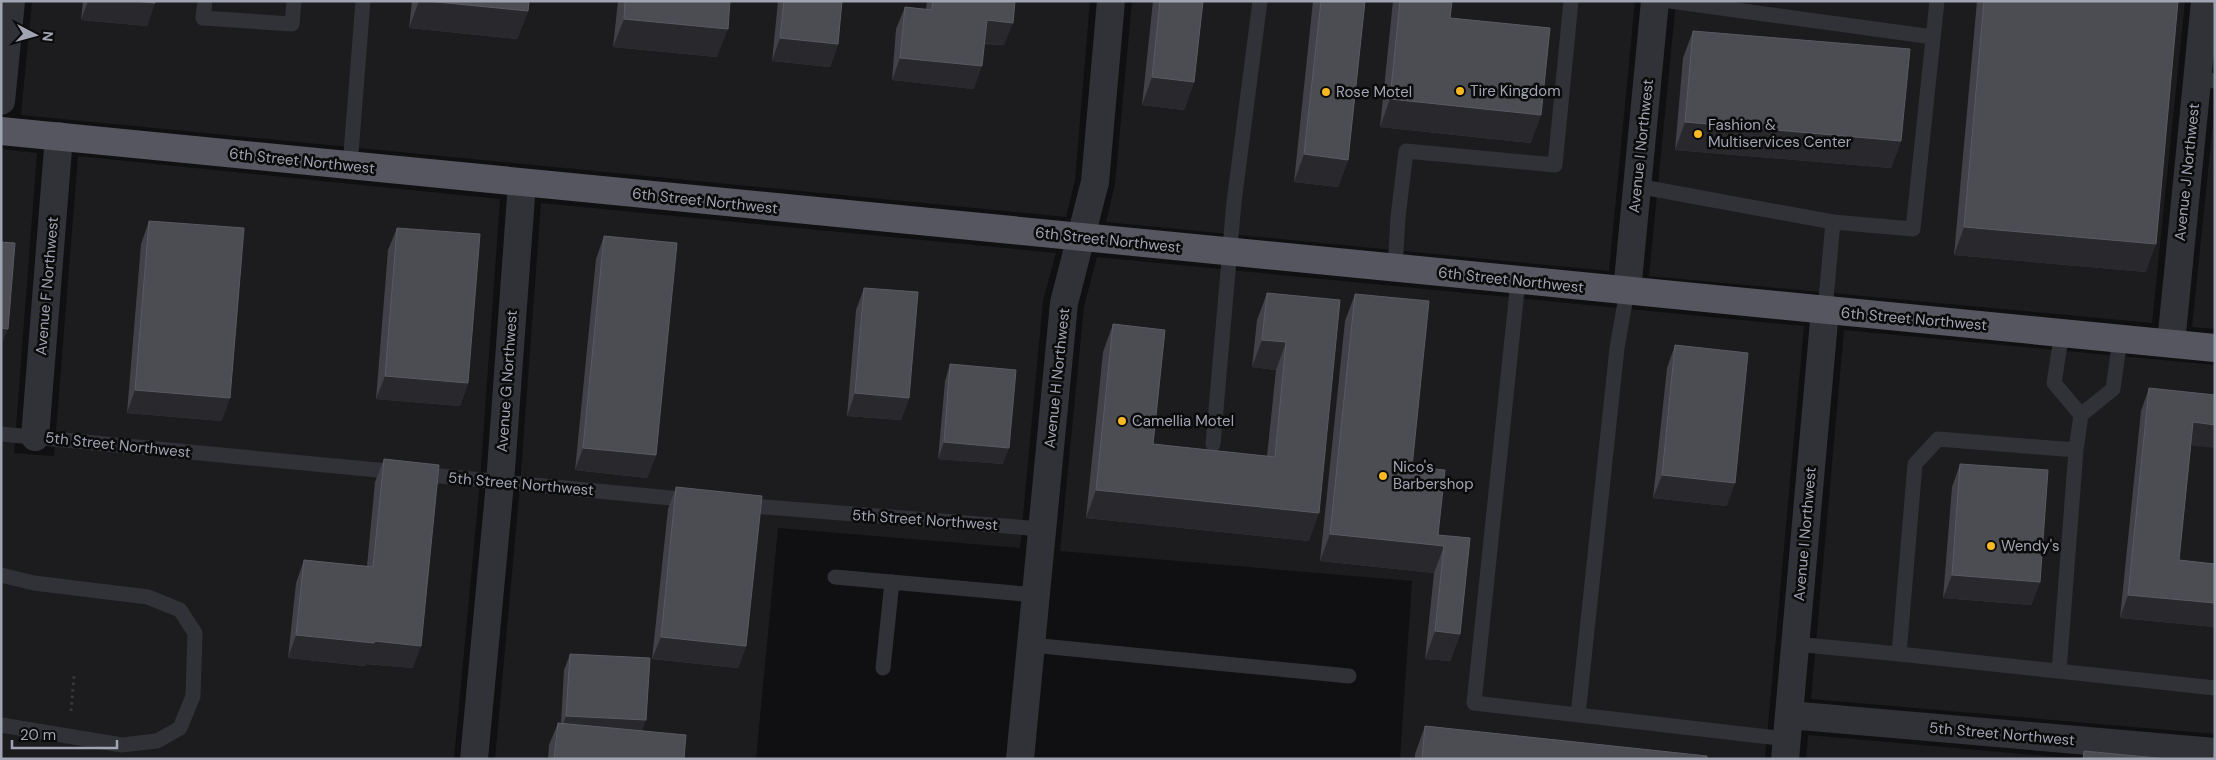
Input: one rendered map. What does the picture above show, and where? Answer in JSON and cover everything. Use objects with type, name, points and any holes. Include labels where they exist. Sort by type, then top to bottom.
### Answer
[{"type":"highway","name":"6th Street Northwest","points":[[1,131],[1627,292],[2215,348]]},
{"type":"street","points":[[1,102],[11,1]]},
{"type":"street","name":"Avenue H Northwest","points":[[1020,759],[1064,303],[1095,182],[1111,1]]},
{"type":"street","name":"Avenue I Northwest","points":[[1627,292],[1655,1]]},
{"type":"street","name":"Avenue J Northwest","points":[[2171,344],[2206,80],[2205,1]]},
{"type":"street","name":"Avenue F Northwest","points":[[35,437],[59,136]]},
{"type":"street","name":"Avenue G Northwest","points":[[474,759],[500,483],[522,183]]},
{"type":"street","name":"Avenue I Northwest","points":[[1787,738],[1825,310]]},
{"type":"street","name":"5th Street Northwest","points":[[1787,738],[2215,752]]},
{"type":"lane","points":[[205,1],[203,18],[292,24],[294,1]]},
{"type":"lane","points":[[350,166],[363,1]]},
{"type":"lane","points":[[1213,444],[1234,202],[1260,1]]},
{"type":"lane","points":[[1395,269],[1398,217],[1406,151],[1555,165],[1570,1]]},
{"type":"lane","points":[[1670,1],[1933,37]]},
{"type":"lane","points":[[1637,186],[1833,222],[1913,229],[1937,1]]},
{"type":"lane","points":[[1825,310],[1833,222]]},
{"type":"lane","points":[[1518,281],[1474,704],[1787,738]]},
{"type":"lane","points":[[1578,715],[1617,348],[1627,292]]},
{"type":"lane","points":[[2062,332],[2054,383],[2080,415]]},
{"type":"lane","points":[[2059,671],[2080,415],[2113,389],[2120,339]]},
{"type":"lane","name":"5th Street Northwest","points":[[1,434],[704,501]]},
{"type":"lane","points":[[1899,654],[1915,464],[1938,439],[2076,450]]},
{"type":"lane","name":"5th Street Northwest","points":[[723,503],[1042,529]]},
{"type":"lane","points":[[1,575],[34,583],[148,597],[180,610],[195,632],[192,696],[180,728],[157,741],[122,745],[1,725]]},
{"type":"lane","points":[[835,577],[1036,595]]},
{"type":"lane","points":[[883,668],[892,582]]},
{"type":"lane","points":[[1795,644],[2215,688]]},
{"type":"lane","points":[[1031,645],[1350,676]]},
{"type":"shaded area","points":[[32,1],[1090,1],[1075,180],[1066,217],[21,115]]},
{"type":"shaded area","points":[[1132,1],[1635,1],[1609,271],[1106,222],[1115,184]]},
{"type":"shaded area","points":[[1676,1],[2185,1],[2152,323],[1649,276]]},
{"type":"shaded area","points":[[2215,104],[2215,329],[2192,327]]},
{"type":"shaded area","points":[[1,149],[37,153],[14,453],[54,456],[78,156],[500,199],[480,481],[454,759],[1,759]]},
{"type":"shaded area","points":[[541,203],[1056,253],[1043,301],[1020,548],[778,528],[756,759],[495,759],[520,485]]},
{"type":"shaded area","points":[[1097,257],[1804,326],[1765,759],[1400,759],[1412,581],[1060,551],[1084,306]]},
{"type":"shaded area","points":[[1844,330],[2215,365],[2215,734],[1811,699]]},
{"type":"shaded area","points":[[1808,735],[2079,759],[1806,759]]},
{"type":"building","points":[[133,1],[155,1],[155,3]]},
{"type":"building","points":[[427,1],[529,1],[528,11]]},
{"type":"building","points":[[625,1],[730,1],[728,29],[624,19]]},
{"type":"building","points":[[784,1],[842,1],[838,44],[780,38]]},
{"type":"building","points":[[933,1],[1015,1],[1013,23],[987,20],[982,66],[900,58],[905,7],[932,10]]},
{"type":"building","points":[[1160,1],[1203,1],[1194,82],[1152,77]]},
{"type":"building","name":"Rose Motel","points":[[1321,1],[1365,1],[1348,160],[1304,154]]},
{"type":"building","name":"Tire Kingdom","points":[[1400,1],[1452,1],[1450,18],[1550,28],[1541,115],[1390,99]]},
{"type":"building","points":[[1984,1],[2178,1],[2156,244],[1964,227]]},
{"type":"building","points":[[1693,31],[1910,49],[1901,141],[1685,122]]},
{"type":"building","points":[[149,221],[244,228],[230,398],[135,390]]},
{"type":"building","points":[[397,228],[480,234],[468,383],[385,376]]},
{"type":"building","points":[[604,236],[677,243],[656,455],[583,448]]},
{"type":"building","points":[[1,242],[15,243],[8,329],[1,328]]},
{"type":"building","points":[[864,288],[918,292],[909,398],[855,393]]},
{"type":"building","name":"Camellia Motel","points":[[1267,293],[1340,300],[1319,513],[1096,490],[1113,324],[1165,330],[1153,444],[1275,457],[1286,342],[1262,340]]},
{"type":"building","points":[[1355,294],[1429,301],[1412,467],[1445,470],[1438,535],[1470,538],[1460,634],[1435,631],[1444,546],[1330,534]]},
{"type":"building","points":[[1675,345],[1748,353],[1735,483],[1662,475]]},
{"type":"building","points":[[950,364],[1016,370],[1009,448],[944,442]]},
{"type":"building","points":[[2149,388],[2215,395],[2215,425],[2193,422],[2179,560],[2215,564],[2215,603],[2128,595]]},
{"type":"building","points":[[384,459],[439,465],[421,646],[296,635],[304,560],[373,567]]},
{"type":"building","name":"Wendy's","points":[[1960,464],[2048,470],[2040,582],[1952,575]]},
{"type":"building","points":[[676,487],[762,496],[746,646],[661,637]]},
{"type":"building","points":[[570,654],[650,658],[646,720],[566,716]]},
{"type":"building","points":[[558,723],[686,735],[684,759],[554,759]]},
{"type":"building","points":[[1425,726],[1707,756],[1707,759],[1422,759]]},
{"type":"building","points":[[2084,751],[2168,759],[2083,759]]},
{"type":"place","name":"Tire Kingdom","points":[[1460,91]]},
{"type":"place","name":"Rose Motel","points":[[1326,92]]},
{"type":"place","name":"Fashion & Multiservices Center","points":[[1698,134]]},
{"type":"place","name":"Camellia Motel","points":[[1122,421]]},
{"type":"place","name":"Nico's Barbershop","points":[[1383,476]]},
{"type":"place","name":"Wendy's","points":[[1991,546]]}]
